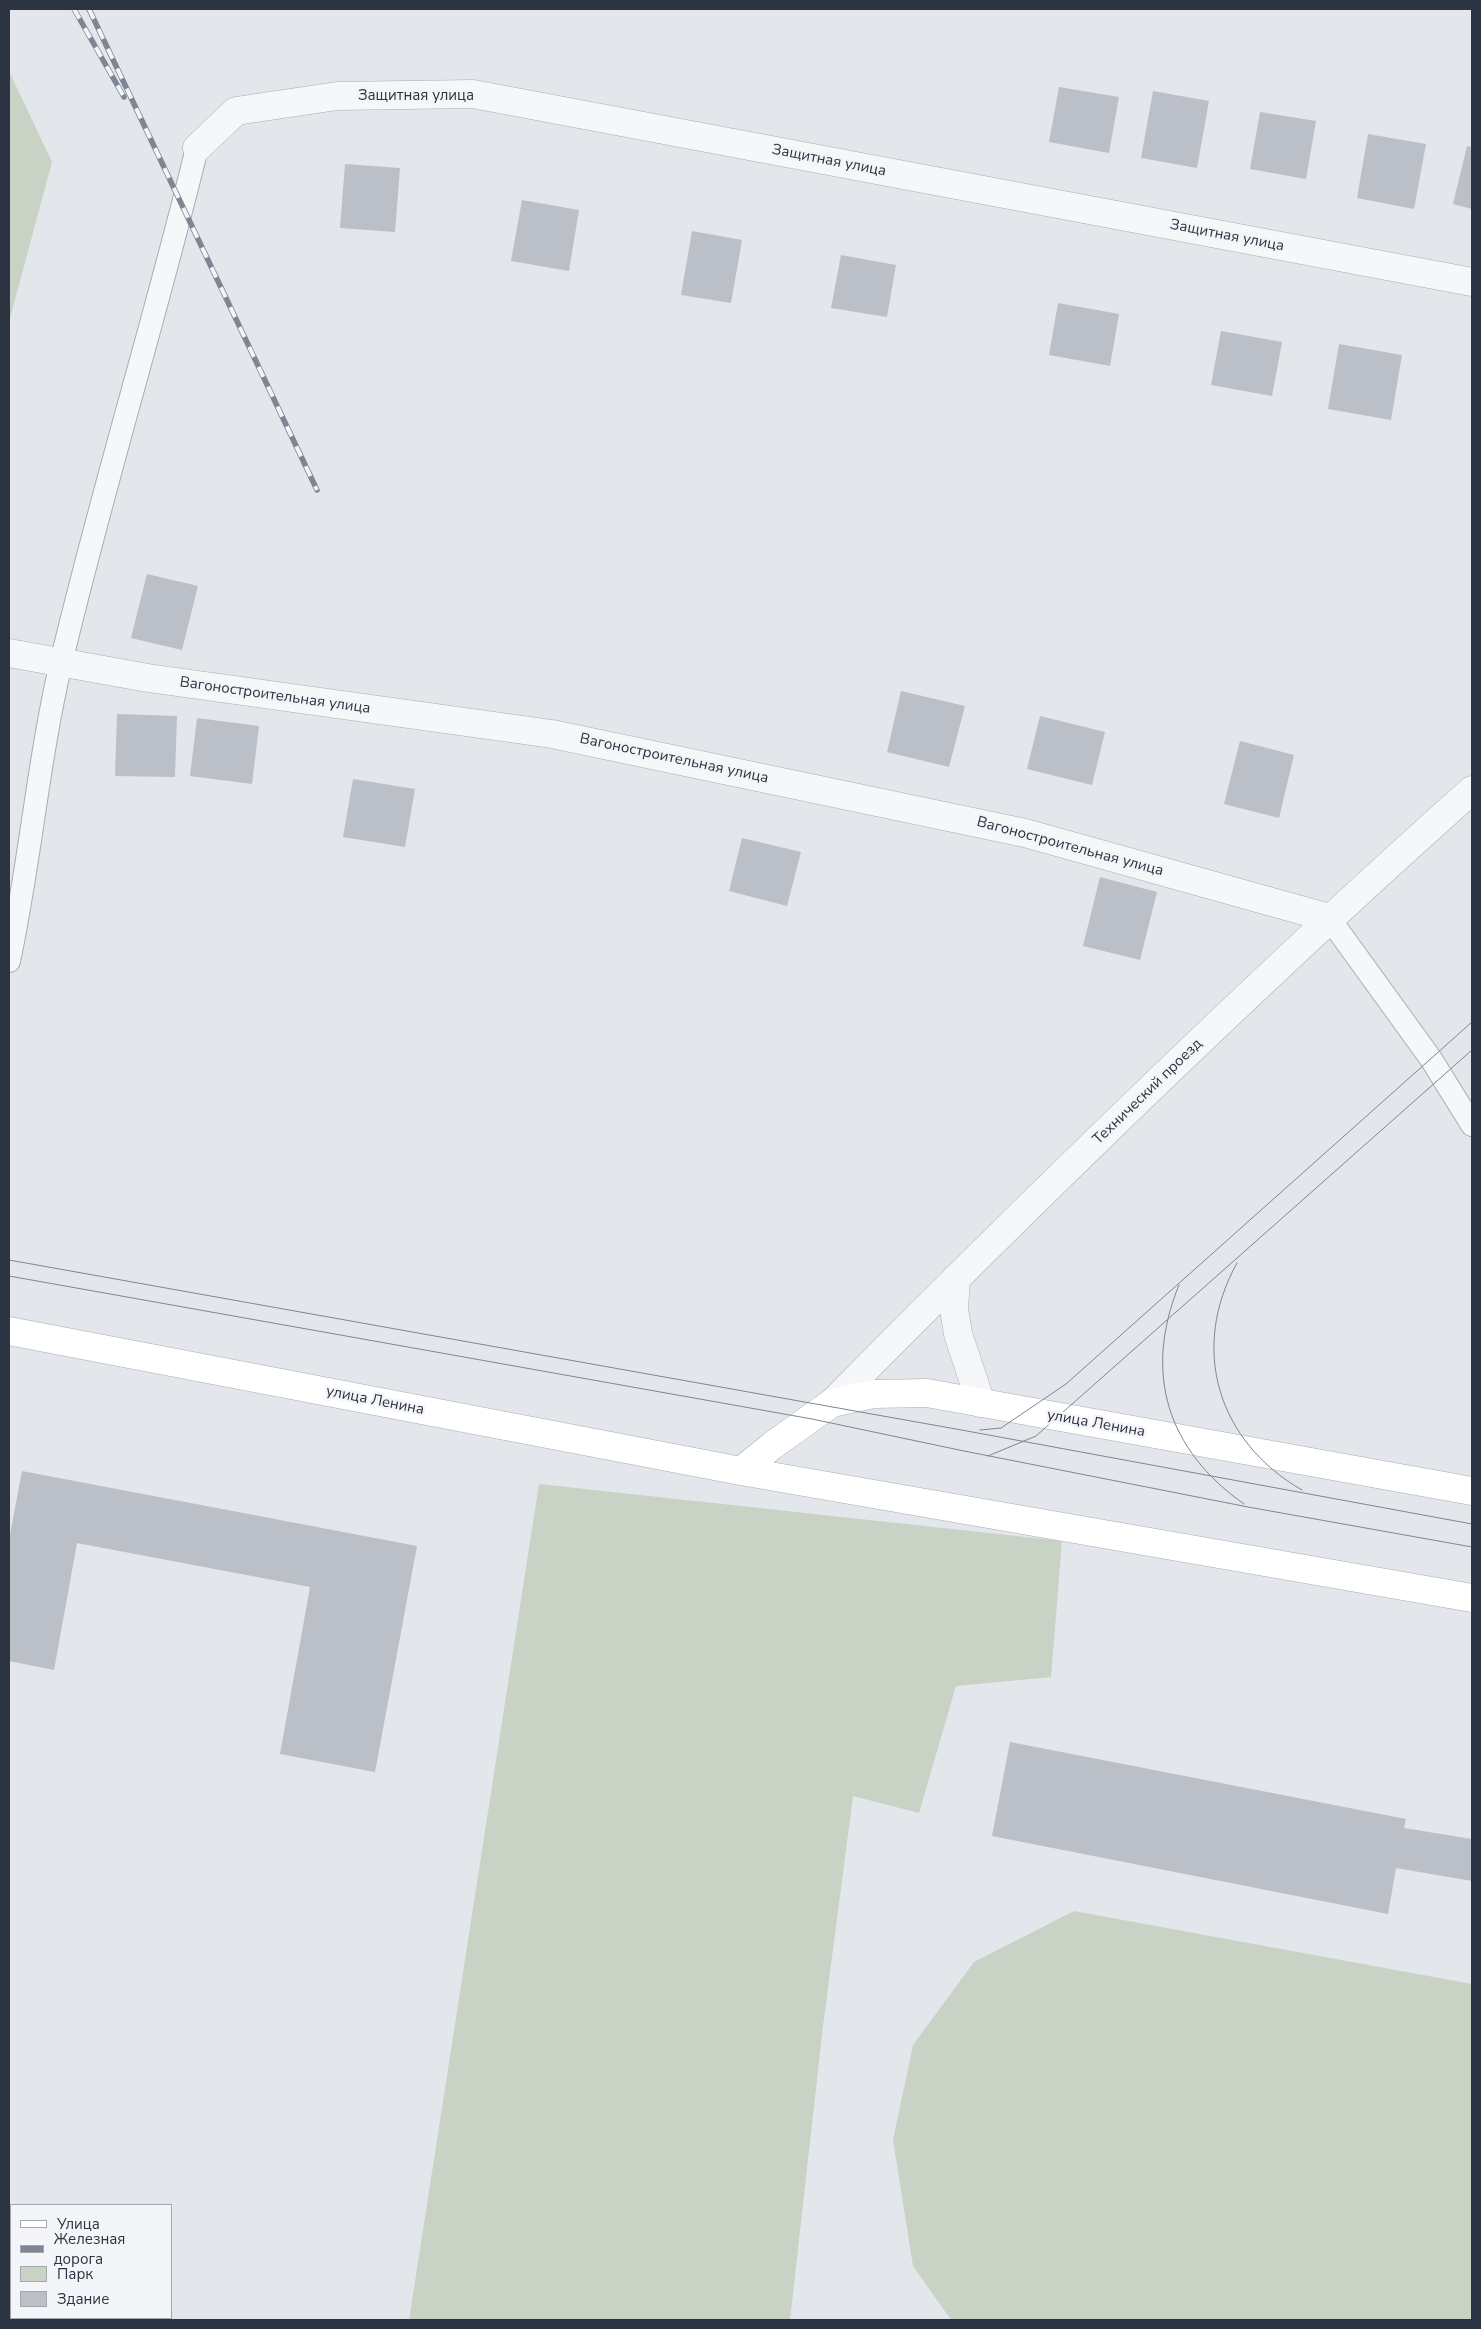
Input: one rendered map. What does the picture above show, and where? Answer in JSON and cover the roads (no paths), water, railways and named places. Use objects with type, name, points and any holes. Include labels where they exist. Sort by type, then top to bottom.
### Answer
[{"type":"main road","name":"улица Ленина","points":[[9,1331],[741,1472],[1472,1598]]},
{"type":"main road","name":"улица Ленина","points":[[741,1472],[773,1445],[832,1403],[873,1394],[927,1393],[1472,1490]]},
{"type":"street","name":"Защитная улица","points":[[197,148],[236,111],[337,96],[473,94],[1472,282]]},
{"type":"street","name":"Вагоностроительная улица","points":[[9,653],[61,664],[148,678],[552,734],[1025,833],[1330,918]]},
{"type":"street","name":"Технический проезд","points":[[832,1403],[956,1278],[1330,918],[1472,790]]},
{"type":"street","points":[[956,1278],[954,1309],[958,1334],[981,1403]]},
{"type":"lane","points":[[9,961],[51,710],[61,664],[124,415],[197,148]]},
{"type":"lane","points":[[1330,918],[1430,1059],[1472,1125]]},
{"type":"tram line","points":[[980,1430],[1001,1428],[1066,1384],[1472,1022]]},
{"type":"tram line","points":[[988,1456],[1036,1436],[1472,1050]]},
{"type":"tram line","points":[[9,1260],[967,1431],[1472,1524]]},
{"type":"tram line","points":[[1237,1263],[1223,1295],[1215,1328],[1214,1360],[1220,1391],[1232,1420],[1250,1446],[1273,1470],[1302,1490]]},
{"type":"tram line","points":[[9,1276],[812,1419],[1248,1507],[1472,1547]]},
{"type":"tram line","points":[[1179,1285],[1168,1317],[1163,1349],[1163,1379],[1169,1407],[1180,1434],[1196,1459],[1218,1483],[1244,1504]]},
{"type":"railway","points":[[74,9],[124,97]]},
{"type":"railway","points":[[89,9],[317,490]]}]
